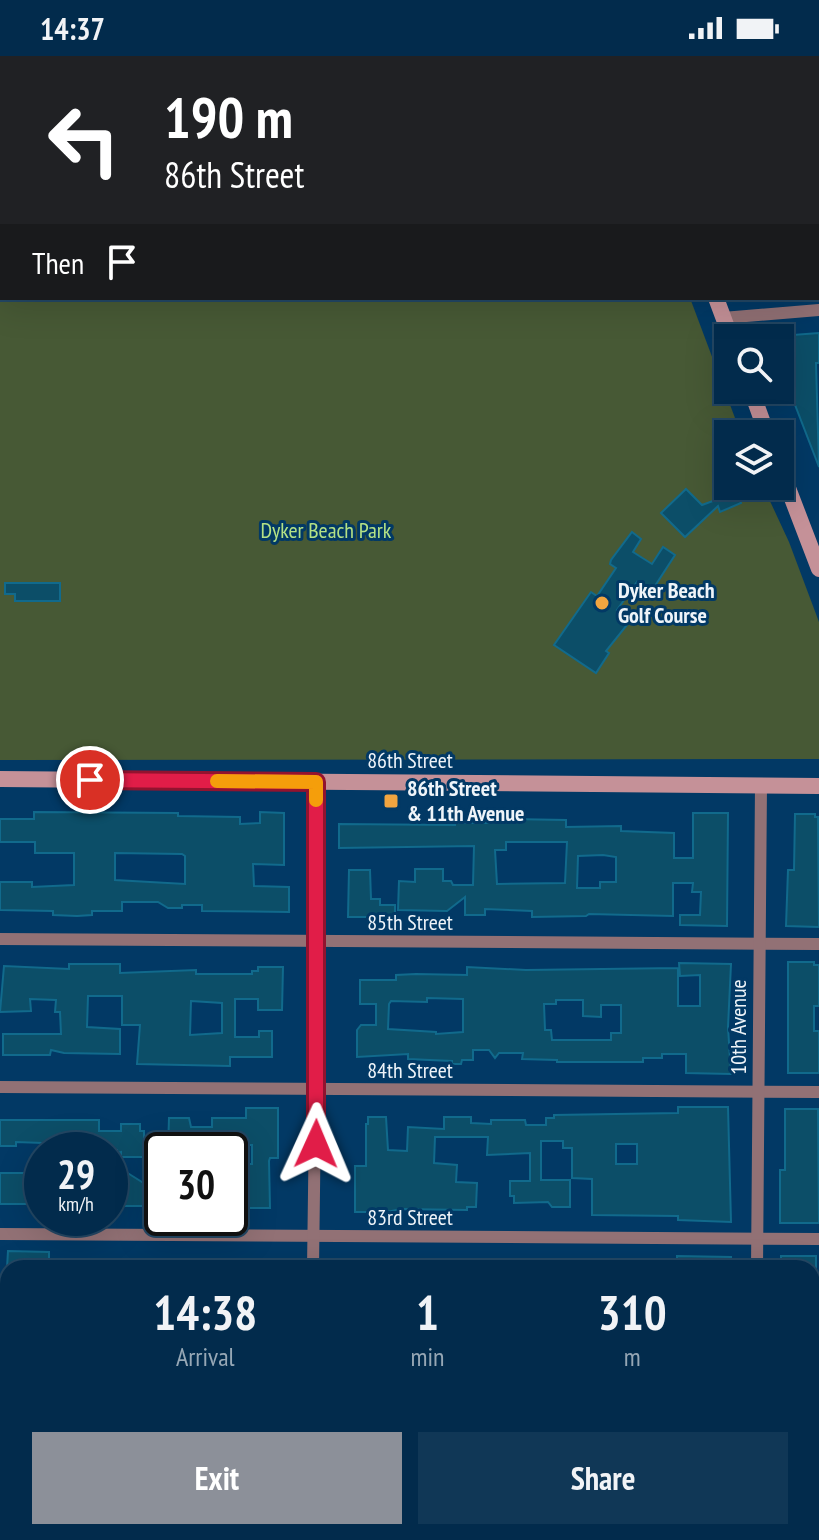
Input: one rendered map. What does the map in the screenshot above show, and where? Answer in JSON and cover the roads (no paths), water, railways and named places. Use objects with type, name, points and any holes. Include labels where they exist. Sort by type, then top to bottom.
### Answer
[{"type":"main road","points":[[717,300],[725,324]]},
{"type":"main road","points":[[793,500],[819,569]]},
{"type":"main road","name":"86th Street","points":[[0,779],[819,786]]},
{"type":"street","points":[[723,318],[819,310]]},
{"type":"street","points":[[313,1260],[317,1090],[316,782]]},
{"type":"street","name":"10th Avenue","points":[[757,1260],[761,785]]},
{"type":"street","name":"85th Street","points":[[0,939],[819,944]]},
{"type":"street","name":"84th Street","points":[[0,1087],[819,1092]]},
{"type":"street","name":"83rd Street","points":[[0,1234],[819,1239]]},
{"type":"place","name":"Dyker Beach Golf Course","points":[[602,603]]},
{"type":"place","name":"86th Street & 11th Avenue","points":[[391,801]]},
{"type":"park label","name":"Dyker Beach Park","points":[[326,530]]}]
